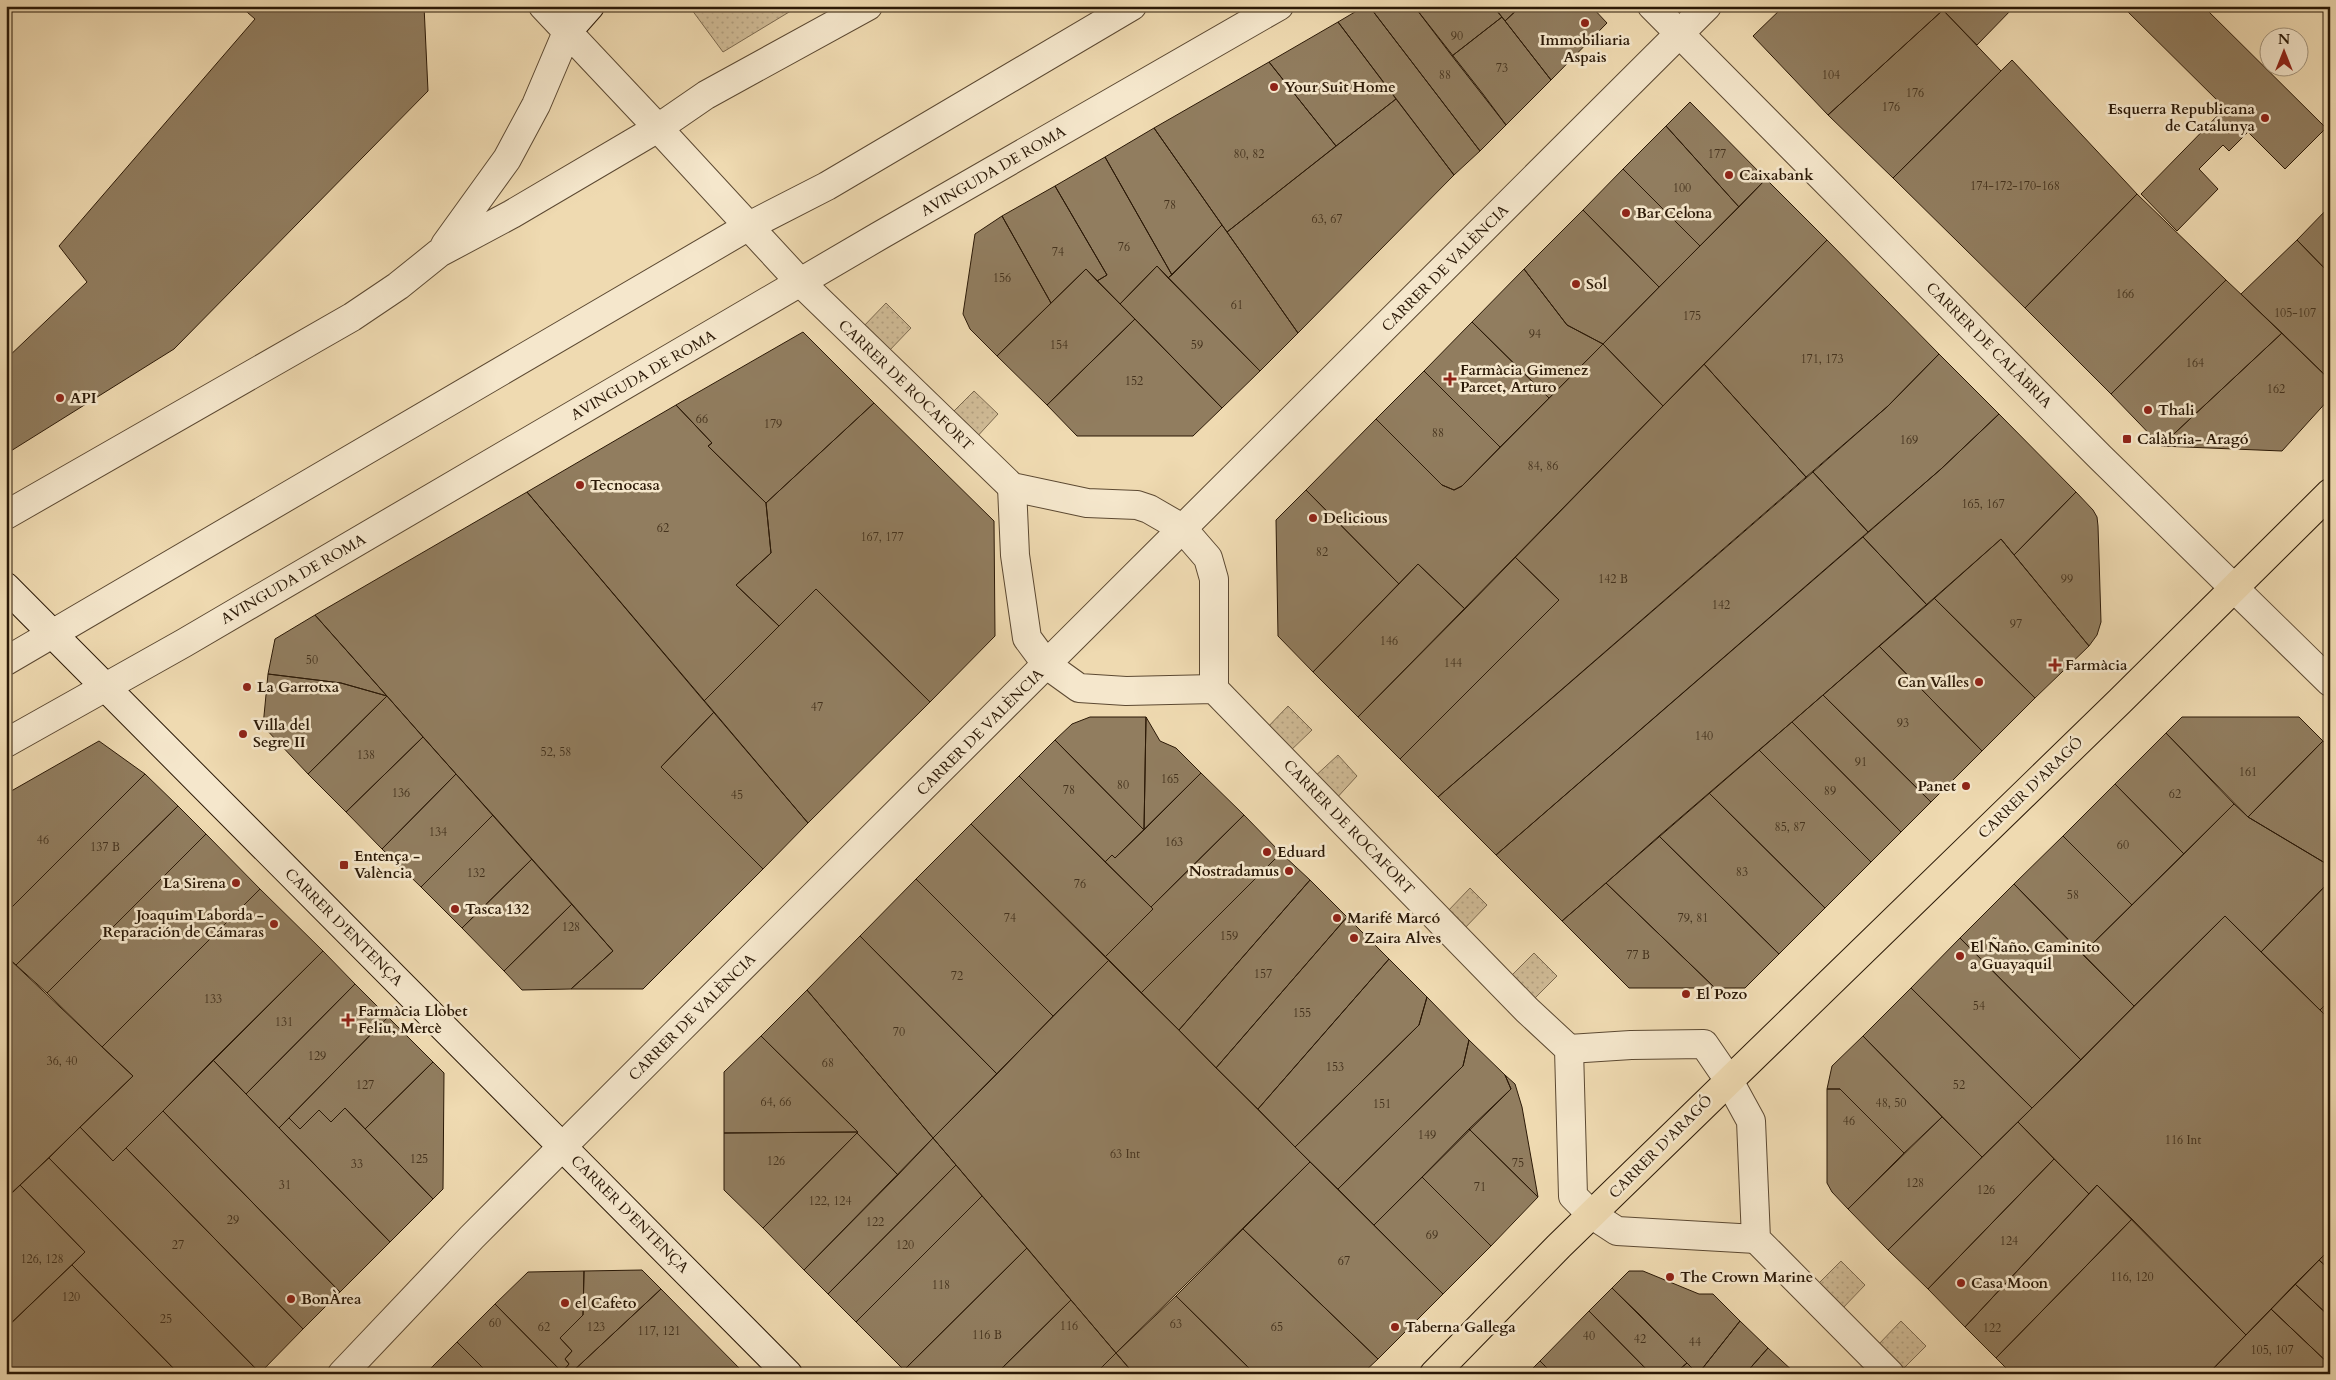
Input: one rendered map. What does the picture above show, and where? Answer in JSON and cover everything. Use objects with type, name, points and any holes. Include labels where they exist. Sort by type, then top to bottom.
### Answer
[{"type":"main road","name":"CARRER D'ARAGÓ","points":[[1434,1374],[1591,1214],[1728,1079],[2120,701],[2330,493]]},
{"type":"street","points":[[543,6],[658,128]]},
{"type":"street","points":[[439,253],[507,159],[536,105],[567,32],[590,6]]},
{"type":"street","points":[[6,516],[352,317],[398,286],[439,253],[512,214],[658,128],[706,95],[868,6]]},
{"type":"street","points":[[6,661],[750,226],[827,186],[1132,6]]},
{"type":"street","name":"AVINGUDA DE ROMA","points":[[6,743],[106,687],[800,282],[1280,6]]},
{"type":"street","name":"CARRER DE CALÀBRIA","points":[[1652,6],[2100,457],[2330,682]]},
{"type":"street","name":"CARRER DE VALÈNCIA","points":[[342,1374],[562,1147],[1707,6]]},
{"type":"street","name":"CARRER DE ROCAFORT","points":[[658,128],[800,282],[1012,487]]},
{"type":"street","points":[[1047,665],[1027,638],[1015,555],[1012,487],[1087,503],[1137,505],[1149,509],[1182,528],[1208,558],[1214,579],[1214,689]]},
{"type":"street","name":"CARRER D'ENTENÇA","points":[[6,587],[788,1374]]},
{"type":"street","name":"CARRER DE VALÈNCIA","points":[[1047,665],[1079,688],[1126,691],[1214,689]]},
{"type":"street","name":"CARRER DE ROCAFORT","points":[[1214,689],[1527,1010],[1569,1049]]},
{"type":"street","points":[[1756,1239],[1754,1151],[1751,1122],[1728,1079],[1704,1044],[1631,1045],[1569,1049],[1573,1196],[1591,1214],[1617,1231],[1756,1239],[1890,1374]]},
{"type":"shaded area","points":[[689,6],[799,6],[723,52]]},
{"type":"shaded area","points":[[886,303],[911,328],[887,353],[862,328]]},
{"type":"shaded area","points":[[974,391],[998,414],[974,440],[950,415]]},
{"type":"shaded area","points":[[1288,706],[1312,730],[1287,754],[1264,731]]},
{"type":"shaded area","points":[[1338,755],[1357,776],[1334,801],[1312,779]]},
{"type":"shaded area","points":[[1470,888],[1487,905],[1463,930],[1446,913]]},
{"type":"shaded area","points":[[1534,953],[1557,976],[1532,1001],[1510,977]]},
{"type":"shaded area","points":[[1841,1261],[1865,1285],[1841,1310],[1816,1286]]},
{"type":"shaded area","points":[[1901,1321],[1926,1346],[1902,1370],[1877,1346]]},
{"type":"building","points":[[240,6],[424,6],[428,91],[174,349],[6,454],[6,359],[87,282],[59,246],[255,19]]},
{"type":"building","points":[[1365,6],[1369,6],[1480,151],[1454,175],[1338,22]]},
{"type":"building","points":[[1369,6],[1414,6],[1483,94],[1506,125],[1480,151]]},
{"type":"building","points":[[1414,6],[1493,6],[1502,17],[1452,56]]},
{"type":"building","points":[[1493,6],[1521,6],[1505,21]]},
{"type":"building","points":[[1521,6],[1591,6],[1607,23],[1551,80],[1505,21]]},
{"type":"building","points":[[1784,6],[1939,6],[1943,10],[1828,115],[1753,36]]},
{"type":"building","points":[[1939,6],[2015,6],[1977,45]]},
{"type":"building","name":"Esquerra Republicana de Catalunya","points":[[2122,6],[2203,6],[2258,61],[2258,78],[2276,78],[2326,128],[2285,169],[2248,132],[2229,151],[2223,145],[2199,169],[2218,189],[2177,231],[2141,194],[2225,108]]},
{"type":"building","points":[[1943,10],[2001,71],[1893,178],[1828,115]]},
{"type":"building","points":[[1502,17],[1551,80],[1506,125],[1452,56]]},
{"type":"building","points":[[1338,22],[1396,99],[1336,146],[1269,62]]},
{"type":"building","points":[[2012,60],[2137,194],[2025,308],[1893,178]]},
{"type":"building","points":[[1269,62],[1336,146],[1227,232],[1154,128]]},
{"type":"building","points":[[1396,99],[1454,175],[1298,333],[1227,232]]},
{"type":"building","points":[[1690,102],[1766,179],[1739,207],[1666,126]]},
{"type":"building","points":[[1666,126],[1739,207],[1700,246],[1623,169]]},
{"type":"building","points":[[1154,128],[1222,225],[1172,275],[1105,157]]},
{"type":"building","points":[[1105,157],[1172,275],[1168,278],[1157,266],[1120,304],[1097,281],[1107,275],[1055,186]]},
{"type":"building","points":[[1623,169],[1700,246],[1659,287],[1583,210]]},
{"type":"building","points":[[1766,179],[1827,240],[1663,406],[1603,344]]},
{"type":"building","points":[[1055,186],[1107,275],[1097,281],[1086,269],[1051,303],[1002,216]]},
{"type":"building","points":[[2137,194],[2226,280],[2111,394],[2025,308]]},
{"type":"building","points":[[2330,206],[2330,274],[2297,240]]},
{"type":"building","points":[[1583,210],[1659,287],[1603,344],[1567,325],[1524,269]]},
{"type":"building","points":[[1002,216],[1051,303],[997,356],[970,329],[963,314],[975,234]]},
{"type":"building","points":[[1222,225],[1298,333],[1260,371],[1168,278]]},
{"type":"building","points":[[1827,240],[1939,354],[1888,406],[1806,477],[1704,364]]},
{"type":"building","points":[[2297,240],[2330,274],[2330,380],[2241,294]]},
{"type":"building","points":[[1157,266],[1260,371],[1222,408],[1120,304]]},
{"type":"building","points":[[1086,269],[1135,319],[1047,405],[997,356]]},
{"type":"building","points":[[1524,269],[1567,325],[1603,344],[1549,398],[1472,322]]},
{"type":"building","points":[[2226,280],[2282,333],[2161,446],[2111,394]]},
{"type":"building","points":[[1135,319],[1222,408],[1193,436],[1077,436],[1047,405]]},
{"type":"building","points":[[1472,322],[1549,398],[1500,447],[1424,371]]},
{"type":"building","points":[[803,332],[874,403],[766,503],[708,446],[712,443],[676,405]]},
{"type":"building","points":[[2282,333],[2330,380],[2330,398],[2282,451],[2161,446]]},
{"type":"building","points":[[1603,344],[1663,406],[1465,609],[1418,564],[1399,584],[1306,490],[1376,419],[1442,485],[1454,490],[1462,486]]},
{"type":"building","points":[[1939,354],[1999,414],[1941,469],[1868,532],[1813,472],[1888,406]]},
{"type":"building","points":[[1704,364],[1806,477],[1438,797],[1400,759],[1559,600],[1515,557]]},
{"type":"building","points":[[1424,371],[1500,447],[1462,486],[1454,490],[1442,485],[1376,419]]},
{"type":"building","points":[[874,403],[994,521],[995,636],[930,702],[816,589],[779,626],[736,585],[771,553],[766,503]]},
{"type":"building","points":[[676,405],[712,443],[708,446],[766,503],[771,553],[736,585],[779,626],[704,701],[527,492]]},
{"type":"building","points":[[1999,414],[2076,492],[2014,555],[2001,539],[1927,605],[1863,537],[1941,469]]},
{"type":"building","points":[[1813,472],[1868,532],[1496,855],[1438,797]]},
{"type":"building","points":[[1306,490],[1399,584],[1313,672],[1278,636],[1276,520]]},
{"type":"building","points":[[527,492],[714,712],[661,767],[763,869],[643,989],[571,989],[613,951],[315,615]]},
{"type":"building","points":[[2076,492],[2093,510],[2097,517],[2098,526],[2101,622],[2097,635],[2089,646],[2014,555]]},
{"type":"building","points":[[1863,537],[1927,605],[1562,921],[1496,855]]},
{"type":"building","points":[[2001,539],[2089,646],[2035,698],[1934,598]]},
{"type":"building","points":[[1515,557],[1559,600],[1400,759],[1358,717]]},
{"type":"building","points":[[1418,564],[1465,609],[1358,717],[1313,672]]},
{"type":"building","points":[[816,589],[930,702],[808,823],[704,701]]},
{"type":"building","points":[[1934,598],[2035,698],[1982,751],[1879,646]]},
{"type":"building","points":[[315,615],[387,696],[341,683],[268,674],[275,639]]},
{"type":"building","points":[[1879,646],[1982,751],[1931,802],[1823,695]]},
{"type":"building","points":[[268,674],[341,683],[387,696],[308,774],[263,726]]},
{"type":"building","points":[[1823,695],[1931,802],[1901,832],[1792,722]]},
{"type":"building","points":[[387,696],[423,737],[346,812],[308,774]]},
{"type":"building","points":[[714,712],[808,823],[763,869],[661,767]]},
{"type":"building","points":[[1090,717],[1146,717],[1144,830],[1055,740],[1072,724]]},
{"type":"building","points":[[1146,717],[1160,741],[1176,748],[1201,773],[1144,830]]},
{"type":"building","points":[[2182,717],[2299,717],[2323,741],[2248,817],[2166,733]]},
{"type":"building","points":[[1792,722],[1901,832],[1871,862],[1759,750]]},
{"type":"building","points":[[2166,733],[2234,804],[2184,854],[2115,784]]},
{"type":"building","points":[[423,737],[456,774],[382,849],[346,812]]},
{"type":"building","points":[[1055,740],[1144,830],[1115,858],[1112,855],[1105,862],[1019,776]]},
{"type":"building","points":[[99,741],[145,774],[6,913],[6,794]]},
{"type":"building","points":[[2323,741],[2330,748],[2330,866],[2248,817]]},
{"type":"building","points":[[1759,750],[1871,862],[1825,908],[1709,793]]},
{"type":"building","points":[[1201,773],[1244,815],[1151,907],[1105,862],[1112,855],[1115,858]]},
{"type":"building","points":[[145,774],[178,806],[16,965],[6,956],[6,913]]},
{"type":"building","points":[[456,774],[493,815],[421,887],[382,849]]},
{"type":"building","points":[[1019,776],[1153,909],[1105,957],[971,824]]},
{"type":"building","points":[[2115,784],[2184,854],[2132,905],[2063,836]]},
{"type":"building","points":[[1709,793],[1825,908],[1779,954],[1659,836]]},
{"type":"building","points":[[2234,804],[2248,817],[2330,866],[2330,881],[2261,952],[2225,916],[2134,1006],[2082,954]]},
{"type":"building","points":[[178,806],[206,834],[47,993],[16,965]]},
{"type":"building","points":[[493,815],[532,859],[462,928],[421,887]]},
{"type":"building","points":[[1244,815],[1281,853],[1141,993],[1105,957],[1153,909],[1151,907]]},
{"type":"building","points":[[971,824],[1109,960],[1053,1016],[916,879]]},
{"type":"building","points":[[206,834],[260,889],[102,1047],[47,993]]},
{"type":"building","points":[[1659,836],[1779,954],[1745,988],[1715,988],[1606,883]]},
{"type":"building","points":[[2063,836],[2132,905],[2082,954],[2014,884]]},
{"type":"building","points":[[1281,853],[1310,880],[1179,1030],[1141,993]]},
{"type":"building","points":[[532,859],[572,904],[504,971],[462,928]]},
{"type":"building","points":[[916,879],[1053,1016],[997,1074],[860,936]]},
{"type":"building","points":[[1310,880],[1347,917],[1216,1068],[1179,1030]]},
{"type":"building","points":[[2330,881],[2330,1000],[2320,1010],[2261,952]]},
{"type":"building","points":[[1606,883],[1715,988],[1629,988],[1562,921]]},
{"type":"building","points":[[2014,884],[2134,1006],[2081,1060],[1960,938]]},
{"type":"building","points":[[260,889],[323,951],[113,1161],[80,1127],[133,1076],[102,1047]]},
{"type":"building","points":[[572,904],[613,951],[571,989],[522,990],[504,971]]},
{"type":"building","points":[[2225,916],[2330,1020],[2330,1249],[2246,1335],[2097,1185],[2089,1194],[2018,1122]]},
{"type":"building","points":[[1347,917],[1389,959],[1258,1109],[1216,1068]]},
{"type":"building","points":[[860,936],[997,1074],[933,1138],[807,990]]},
{"type":"building","points":[[1960,938],[2081,1060],[2032,1108],[1911,988]]},
{"type":"building","points":[[323,951],[355,984],[246,1094],[213,1060]]},
{"type":"building","points":[[6,956],[133,1076],[12,1193],[6,1188]]},
{"type":"building","points":[[1389,959],[1427,997],[1419,1025],[1295,1147],[1258,1109]]},
{"type":"building","points":[[1109,960],[1310,1162],[1116,1353],[933,1138]]},
{"type":"building","points":[[355,984],[388,1017],[279,1128],[246,1094]]},
{"type":"building","points":[[1911,988],[2032,1108],[1982,1157],[1863,1036]]},
{"type":"building","points":[[807,990],[933,1138],[898,1175],[858,1132],[761,1036]]},
{"type":"building","points":[[1427,997],[1469,1040],[1463,1066],[1338,1189],[1295,1147],[1419,1025]]},
{"type":"building","points":[[2330,1000],[2330,1020],[2320,1010]]},
{"type":"building","points":[[388,1017],[433,1062],[365,1129],[345,1108],[331,1122],[319,1110],[300,1129],[289,1118]]},
{"type":"building","points":[[761,1036],[858,1132],[724,1133],[724,1072]]},
{"type":"building","points":[[1863,1036],[1942,1117],[1904,1153],[1840,1089],[1827,1089],[1832,1066]]},
{"type":"building","points":[[1469,1040],[1505,1075],[1511,1089],[1374,1225],[1338,1189],[1463,1066]]},
{"type":"building","points":[[213,1060],[390,1242],[340,1292],[163,1111]]},
{"type":"building","points":[[433,1062],[444,1073],[443,1189],[433,1199],[365,1129]]},
{"type":"building","points":[[1505,1075],[1515,1084],[1522,1107],[1538,1197],[1469,1129],[1511,1089]]},
{"type":"building","points":[[1827,1089],[1840,1089],[1904,1153],[1848,1209],[1832,1192],[1827,1183]]},
{"type":"building","points":[[345,1108],[433,1199],[390,1242],[279,1128],[289,1118],[300,1129],[319,1110],[331,1122]]},
{"type":"building","points":[[163,1111],[340,1292],[303,1329],[126,1148]]},
{"type":"building","points":[[1942,1117],[1982,1157],[1888,1250],[1848,1209]]},
{"type":"building","points":[[2018,1122],[2054,1159],[1928,1289],[1888,1250]]},
{"type":"building","points":[[80,1127],[113,1161],[126,1148],[303,1329],[260,1373],[49,1158]]},
{"type":"building","points":[[1469,1129],[1538,1197],[1491,1246],[1422,1177]]},
{"type":"building","points":[[858,1132],[763,1228],[724,1190],[724,1133]]},
{"type":"building","points":[[857,1133],[898,1175],[804,1270],[763,1228]]},
{"type":"building","points":[[933,1138],[956,1165],[828,1294],[804,1270]]},
{"type":"building","points":[[49,1158],[259,1374],[179,1374],[72,1265],[85,1252],[20,1185]]},
{"type":"building","points":[[2054,1159],[2089,1194],[1965,1327],[1928,1289]]},
{"type":"building","points":[[1310,1162],[1443,1294],[1378,1359],[1243,1229]]},
{"type":"building","points":[[956,1165],[982,1196],[856,1322],[828,1294]]},
{"type":"building","points":[[1422,1177],[1491,1246],[1443,1294],[1374,1225]]},
{"type":"building","points":[[20,1185],[85,1252],[6,1328],[6,1198]]},
{"type":"building","points":[[2097,1185],[2132,1219],[1996,1358],[1965,1327]]},
{"type":"building","points":[[982,1196],[1027,1248],[904,1370],[856,1322]]},
{"type":"building","points":[[2132,1219],[2246,1335],[2208,1374],[2012,1374],[1996,1358]]},
{"type":"building","points":[[1243,1229],[1378,1359],[1362,1374],[1255,1374],[1176,1296]]},
{"type":"building","points":[[1027,1248],[1071,1300],[996,1374],[908,1374],[904,1370]]},
{"type":"building","points":[[2330,1249],[2330,1270],[2319,1260]]},
{"type":"building","points":[[2319,1260],[2330,1270],[2330,1317],[2295,1284]]},
{"type":"building","points":[[72,1265],[179,1374],[6,1374],[6,1328]]},
{"type":"building","points":[[642,1270],[661,1289],[570,1374],[564,1374],[562,1372],[569,1364],[565,1359],[572,1351],[560,1338],[583,1315],[584,1271]]},
{"type":"building","points":[[584,1271],[583,1315],[560,1338],[572,1351],[565,1359],[569,1364],[562,1372],[495,1304],[528,1272]]},
{"type":"building","points":[[1629,1271],[1643,1271],[1699,1294],[1713,1294],[1740,1321],[1698,1374],[1612,1288]]},
{"type":"building","points":[[2295,1284],[2330,1317],[2330,1365],[2271,1309]]},
{"type":"building","points":[[1612,1288],[1687,1363],[1674,1374],[1651,1374],[1589,1311]]},
{"type":"building","points":[[661,1289],[745,1374],[570,1374]]},
{"type":"building","points":[[1176,1296],[1255,1374],[1134,1374],[1116,1353]]},
{"type":"building","points":[[1071,1300],[1116,1353],[1095,1374],[996,1374]]},
{"type":"building","points":[[495,1304],[564,1374],[489,1374],[457,1342]]},
{"type":"building","points":[[2271,1309],[2330,1365],[2330,1374],[2208,1374]]},
{"type":"building","points":[[1589,1311],[1651,1374],[1553,1374],[1540,1361]]},
{"type":"building","points":[[1740,1321],[1768,1348],[1745,1374],[1698,1374]]},
{"type":"building","points":[[457,1342],[489,1374],[425,1374]]},
{"type":"building","points":[[1768,1348],[1796,1374],[1745,1374]]},
{"type":"building","points":[[1116,1353],[1134,1374],[1095,1374]]},
{"type":"building","points":[[1540,1361],[1553,1374],[1527,1374]]},
{"type":"building","points":[[1687,1363],[1698,1374],[1674,1374]]},
{"type":"place","name":"Immobiliaria Aspais","points":[[1585,23]]},
{"type":"place","name":"Your Suit Home","points":[[1274,87]]},
{"type":"place","name":"Esquerra Republicana de Catalunya","points":[[2265,118]]},
{"type":"place","name":"Caixabank","points":[[1729,175]]},
{"type":"place","name":"Bar Celona","points":[[1626,213]]},
{"type":"place","name":"Sol","points":[[1576,284]]},
{"type":"place","name":"Farmàcia Gimenez Parcet, Arturo","points":[[1450,379]]},
{"type":"place","name":"API","points":[[60,398]]},
{"type":"place","name":"Thali","points":[[2148,410]]},
{"type":"place","name":"Calàbria- Aragó","points":[[2127,439]]},
{"type":"place","name":"Tecnocasa","points":[[580,485]]},
{"type":"place","name":"Delicious","points":[[1313,518]]},
{"type":"place","name":"Farmàcia","points":[[2055,665]]},
{"type":"place","name":"Can Valles","points":[[1979,682]]},
{"type":"place","name":"La Garrotxa","points":[[247,687]]},
{"type":"place","name":"Villa del Segre II","points":[[243,734]]},
{"type":"place","name":"Panet","points":[[1966,786]]},
{"type":"place","name":"Eduard","points":[[1267,852]]},
{"type":"place","name":"Entença - València","points":[[344,865]]},
{"type":"place","name":"Nostradamus","points":[[1289,871]]},
{"type":"place","name":"La Sirena","points":[[236,883]]},
{"type":"place","name":"Tasca 132","points":[[455,909]]},
{"type":"place","name":"Marifé Marcó","points":[[1337,918]]},
{"type":"place","name":"Joaquim Laborda - Reparación de Cámaras","points":[[274,924]]},
{"type":"place","name":"Zaira Alves","points":[[1354,938]]},
{"type":"place","name":"El Ñaño. Caminito a Guayaquil","points":[[1960,956]]},
{"type":"place","name":"El Pozo","points":[[1686,994]]},
{"type":"place","name":"Farmàcia Llobet Feliu, Mercè","points":[[348,1020]]},
{"type":"place","name":"The Crown Marine","points":[[1670,1277]]},
{"type":"place","name":"Casa Moon","points":[[1961,1283]]},
{"type":"place","name":"BonÀrea","points":[[291,1299]]},
{"type":"place","name":"el Cafeto","points":[[565,1303]]},
{"type":"place","name":"Taberna Gallega","points":[[1395,1327]]}]
